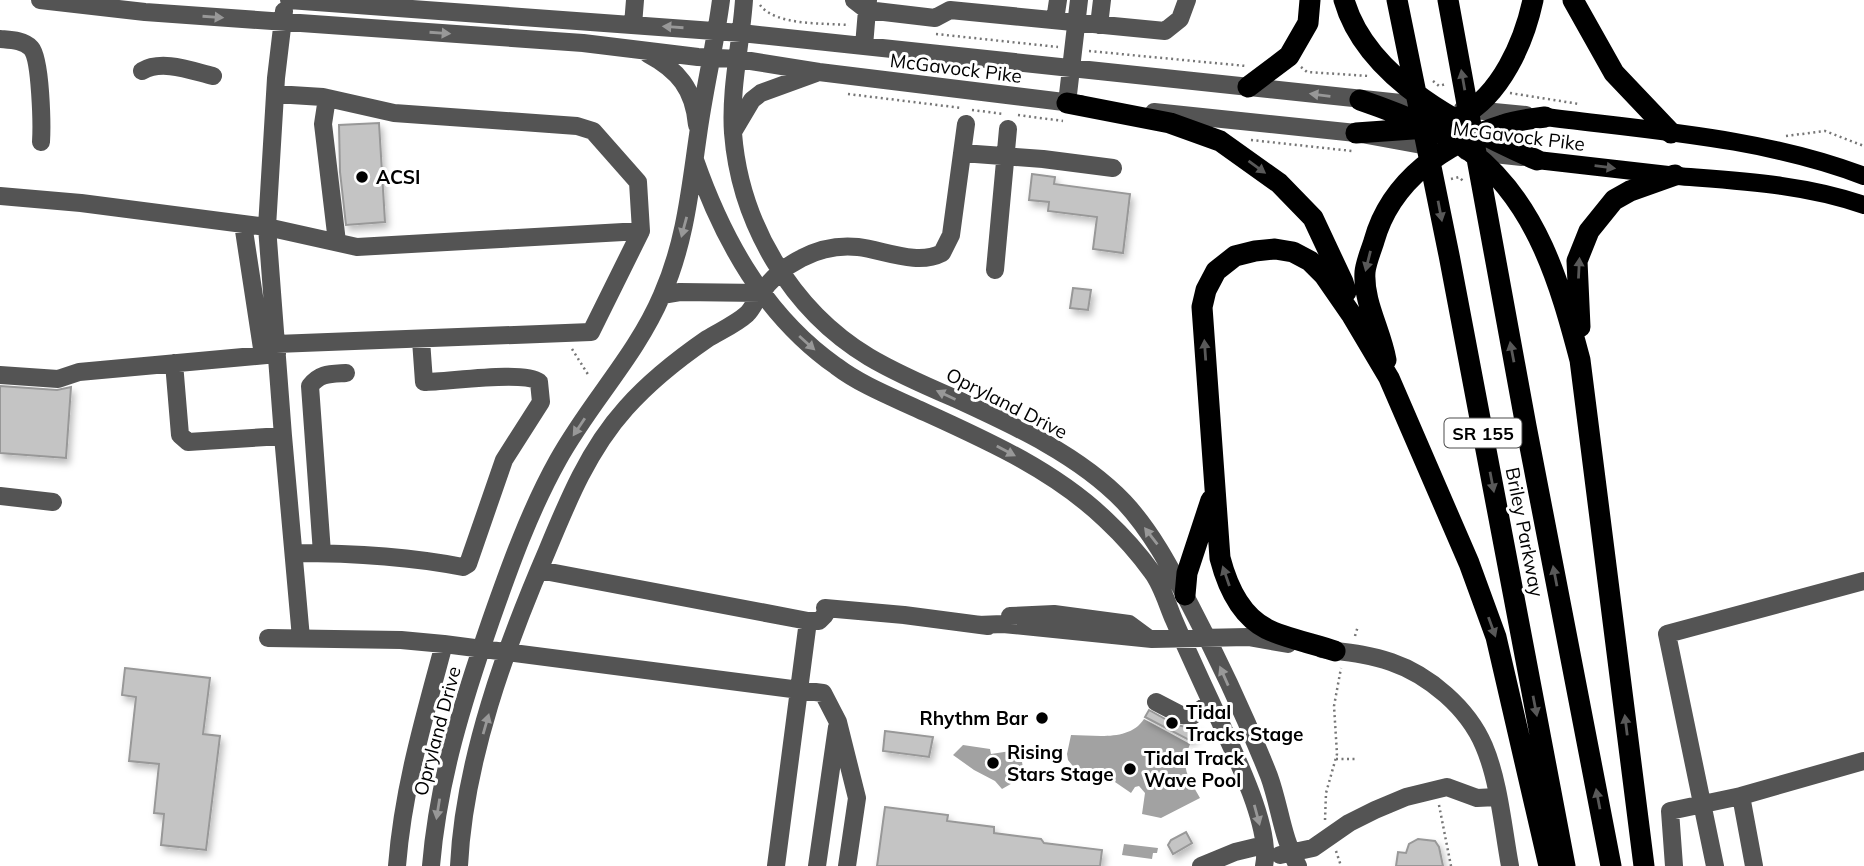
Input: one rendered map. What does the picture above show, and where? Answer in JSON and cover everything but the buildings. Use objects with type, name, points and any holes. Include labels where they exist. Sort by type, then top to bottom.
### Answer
[{"type":"highway","points":[[1248,87],[1289,56],[1308,23],[1310,0]]},
{"type":"highway","points":[[1344,0],[1362,38],[1386,67],[1433,107],[1464,115]]},
{"type":"highway","name":"Briley Parkway","points":[[1398,0],[1565,866]]},
{"type":"highway","name":"Briley Parkway","points":[[1448,0],[1526,426],[1611,866]]},
{"type":"highway","points":[[1356,134],[1395,136],[1464,115],[1495,85],[1513,59],[1529,18],[1532,0]]},
{"type":"highway","points":[[1573,0],[1614,73],[1671,133]]},
{"type":"highway","points":[[1360,100],[1388,106],[1463,144],[1509,151],[1537,160]]},
{"type":"highway","points":[[1068,103],[1170,123],[1199,132],[1220,141],[1279,183],[1313,218],[1343,282],[1351,314]]},
{"type":"highway","points":[[1464,115],[1463,144],[1503,181],[1548,254],[1562,291],[1580,360]]},
{"type":"highway","points":[[1389,378],[1384,345],[1368,301],[1365,271],[1380,220],[1409,180],[1503,118],[1545,117]]},
{"type":"highway","points":[[1644,866],[1580,360],[1577,261],[1589,232],[1614,200],[1630,191],[1675,175]]},
{"type":"highway","points":[[1341,652],[1266,629],[1237,599],[1226,581],[1220,558],[1202,307],[1206,290],[1216,271],[1235,256],[1255,251],[1275,249],[1293,252],[1310,261],[1324,275],[1351,314],[1389,378],[1469,563],[1496,637],[1549,866]]},
{"type":"highway","points":[[1185,595],[1187,573],[1215,486]]},
{"type":"main road","name":"McGavock Pike","points":[[1545,117],[1671,133],[1785,152],[1864,176]]},
{"type":"main road","name":"McGavock Pike","points":[[1537,160],[1800,189],[1845,198],[1864,205]]},
{"type":"street","name":"McGavock Pike","points":[[40,0],[146,6],[283,22],[583,43],[738,59],[819,72],[1068,103],[1356,134]]},
{"type":"street","name":"McGavock Pike","points":[[287,0],[467,6],[540,19],[741,33],[1360,100]]},
{"type":"street","points":[[287,0],[275,94],[267,227],[272,351],[301,639]]},
{"type":"street","points":[[540,19],[542,0]]},
{"type":"street","points":[[633,24],[635,0]]},
{"type":"street","name":"Opryland Drive","points":[[431,866],[444,772],[481,649],[519,547],[558,460],[580,424],[630,356],[647,328],[670,277],[688,213],[721,0]]},
{"type":"street","name":"Opryland Drive","points":[[744,0],[733,132],[743,191],[761,240],[780,270],[818,316],[869,357],[1045,442],[1124,502],[1158,545],[1208,638],[1270,780],[1294,860]]},
{"type":"street","points":[[1055,20],[1058,0]]},
{"type":"street","points":[[1068,103],[1079,0]]},
{"type":"street","points":[[1098,24],[1102,0]]},
{"type":"street","points":[[864,46],[863,3],[935,18],[950,10],[1165,31],[1180,19],[1187,0]]},
{"type":"street","points":[[0,39],[20,41],[35,53],[40,88],[41,142]]},
{"type":"street","points":[[642,50],[676,71],[683,81],[696,115],[698,135]]},
{"type":"street","points":[[142,71],[149,67],[175,67],[213,76]]},
{"type":"street","points":[[733,132],[752,100],[761,93],[819,72]]},
{"type":"street","points":[[0,375],[58,379],[79,372],[272,351],[421,340],[591,332],[641,231],[638,182],[593,131],[577,126],[394,113],[327,98],[275,94]]},
{"type":"street","points":[[327,98],[323,124],[337,242]]},
{"type":"street","name":"McGavock Pike","points":[[1388,106],[1433,107]]},
{"type":"street","name":"McGavock Pike","points":[[1464,115],[1503,118]]},
{"type":"street","points":[[459,866],[471,776],[507,652],[541,564],[583,468],[625,409],[674,363],[748,313],[780,270],[811,253],[830,248],[858,247],[924,258],[937,256],[946,249],[953,227],[966,124]]},
{"type":"street","points":[[995,270],[1008,129]]},
{"type":"street","name":"McGavock Pike","points":[[1395,136],[1463,144]]},
{"type":"street","points":[[962,153],[1044,159],[1113,168]]},
{"type":"street","name":"Opryland Drive","points":[[695,160],[714,210],[761,293],[782,320],[810,346],[837,367],[874,388],[1045,471],[1106,520],[1153,573],[1248,782],[1265,858]]},
{"type":"street","points":[[0,196],[243,223],[357,247],[641,231]]},
{"type":"street","points":[[243,223],[272,351]]},
{"type":"street","points":[[662,295],[680,292],[761,293]]},
{"type":"street","points":[[294,553],[392,556],[463,567],[468,564],[504,460],[541,402],[539,382],[532,377],[517,376],[424,382],[421,340]]},
{"type":"street","points":[[174,363],[180,435],[188,442],[282,436]]},
{"type":"street","points":[[322,553],[310,386],[317,378],[327,374],[346,373]]},
{"type":"street","points":[[0,496],[53,502]]},
{"type":"street","points":[[519,547],[541,564],[819,615],[904,615],[1183,640],[1248,637],[1390,662],[1412,671],[1446,696],[1478,733],[1491,765],[1510,866]]},
{"type":"street","points":[[1715,866],[1667,634],[1864,581]]},
{"type":"street","points":[[776,866],[800,689],[819,615]]},
{"type":"street","points":[[978,622],[1039,635],[1118,645],[1138,645],[1145,636]]},
{"type":"street","name":"Opryland Drive","points":[[268,638],[401,640],[444,644],[800,689],[823,693],[838,722]]},
{"type":"street","points":[[397,866],[410,772],[444,644]]},
{"type":"street","points":[[1156,702],[1181,715],[1192,716],[1211,702]]},
{"type":"street","points":[[817,866],[838,722]]},
{"type":"street","points":[[838,722],[857,798],[848,866]]},
{"type":"street","points":[[1674,866],[1670,811],[1741,796],[1864,761]]},
{"type":"street","points":[[1201,866],[1235,852],[1294,860],[1375,810],[1406,797],[1447,788],[1477,798],[1497,797]]},
{"type":"street","points":[[1741,796],[1754,866]]},
{"type":"path","points":[[1430,80],[1439,86],[1452,82]]},
{"type":"path","points":[[1448,179],[1459,177],[1466,184]]},
{"type":"path","points":[[570,347],[589,376]]},
{"type":"path","points":[[1341,866],[1338,854],[1324,831],[1326,793],[1336,759],[1334,706],[1341,652],[1358,626]]},
{"type":"path","points":[[1336,759],[1358,759]]},
{"type":"path","points":[[1439,802],[1451,866]]},
{"type":"shaded area","name":"Tidal Track Wave Pool","points":[[1144,719],[1190,744],[1186,766],[1200,798],[1161,818],[1142,814],[1145,793],[1139,786],[1131,793],[1115,782],[1081,773],[1068,760],[1071,735],[1121,734],[1138,726]]},
{"type":"shaded area","name":"Rising Stars Stage","points":[[963,745],[990,749],[991,754],[1017,750],[1021,754],[1023,769],[1026,770],[1016,781],[1002,789],[995,781],[953,755]]},
{"type":"shaded area","points":[[1124,844],[1158,848],[1152,859],[1122,855]]},
{"type":"place","name":"ACSI","points":[[362,177]]},
{"type":"place","name":"Rhythm Bar","points":[[1042,718]]},
{"type":"place","name":"Tidal Tracks Stage","points":[[1172,723]]},
{"type":"place","name":"Rising Stars Stage","points":[[993,763]]},
{"type":"place","name":"Tidal Track Wave Pool","points":[[1130,769]]}]
